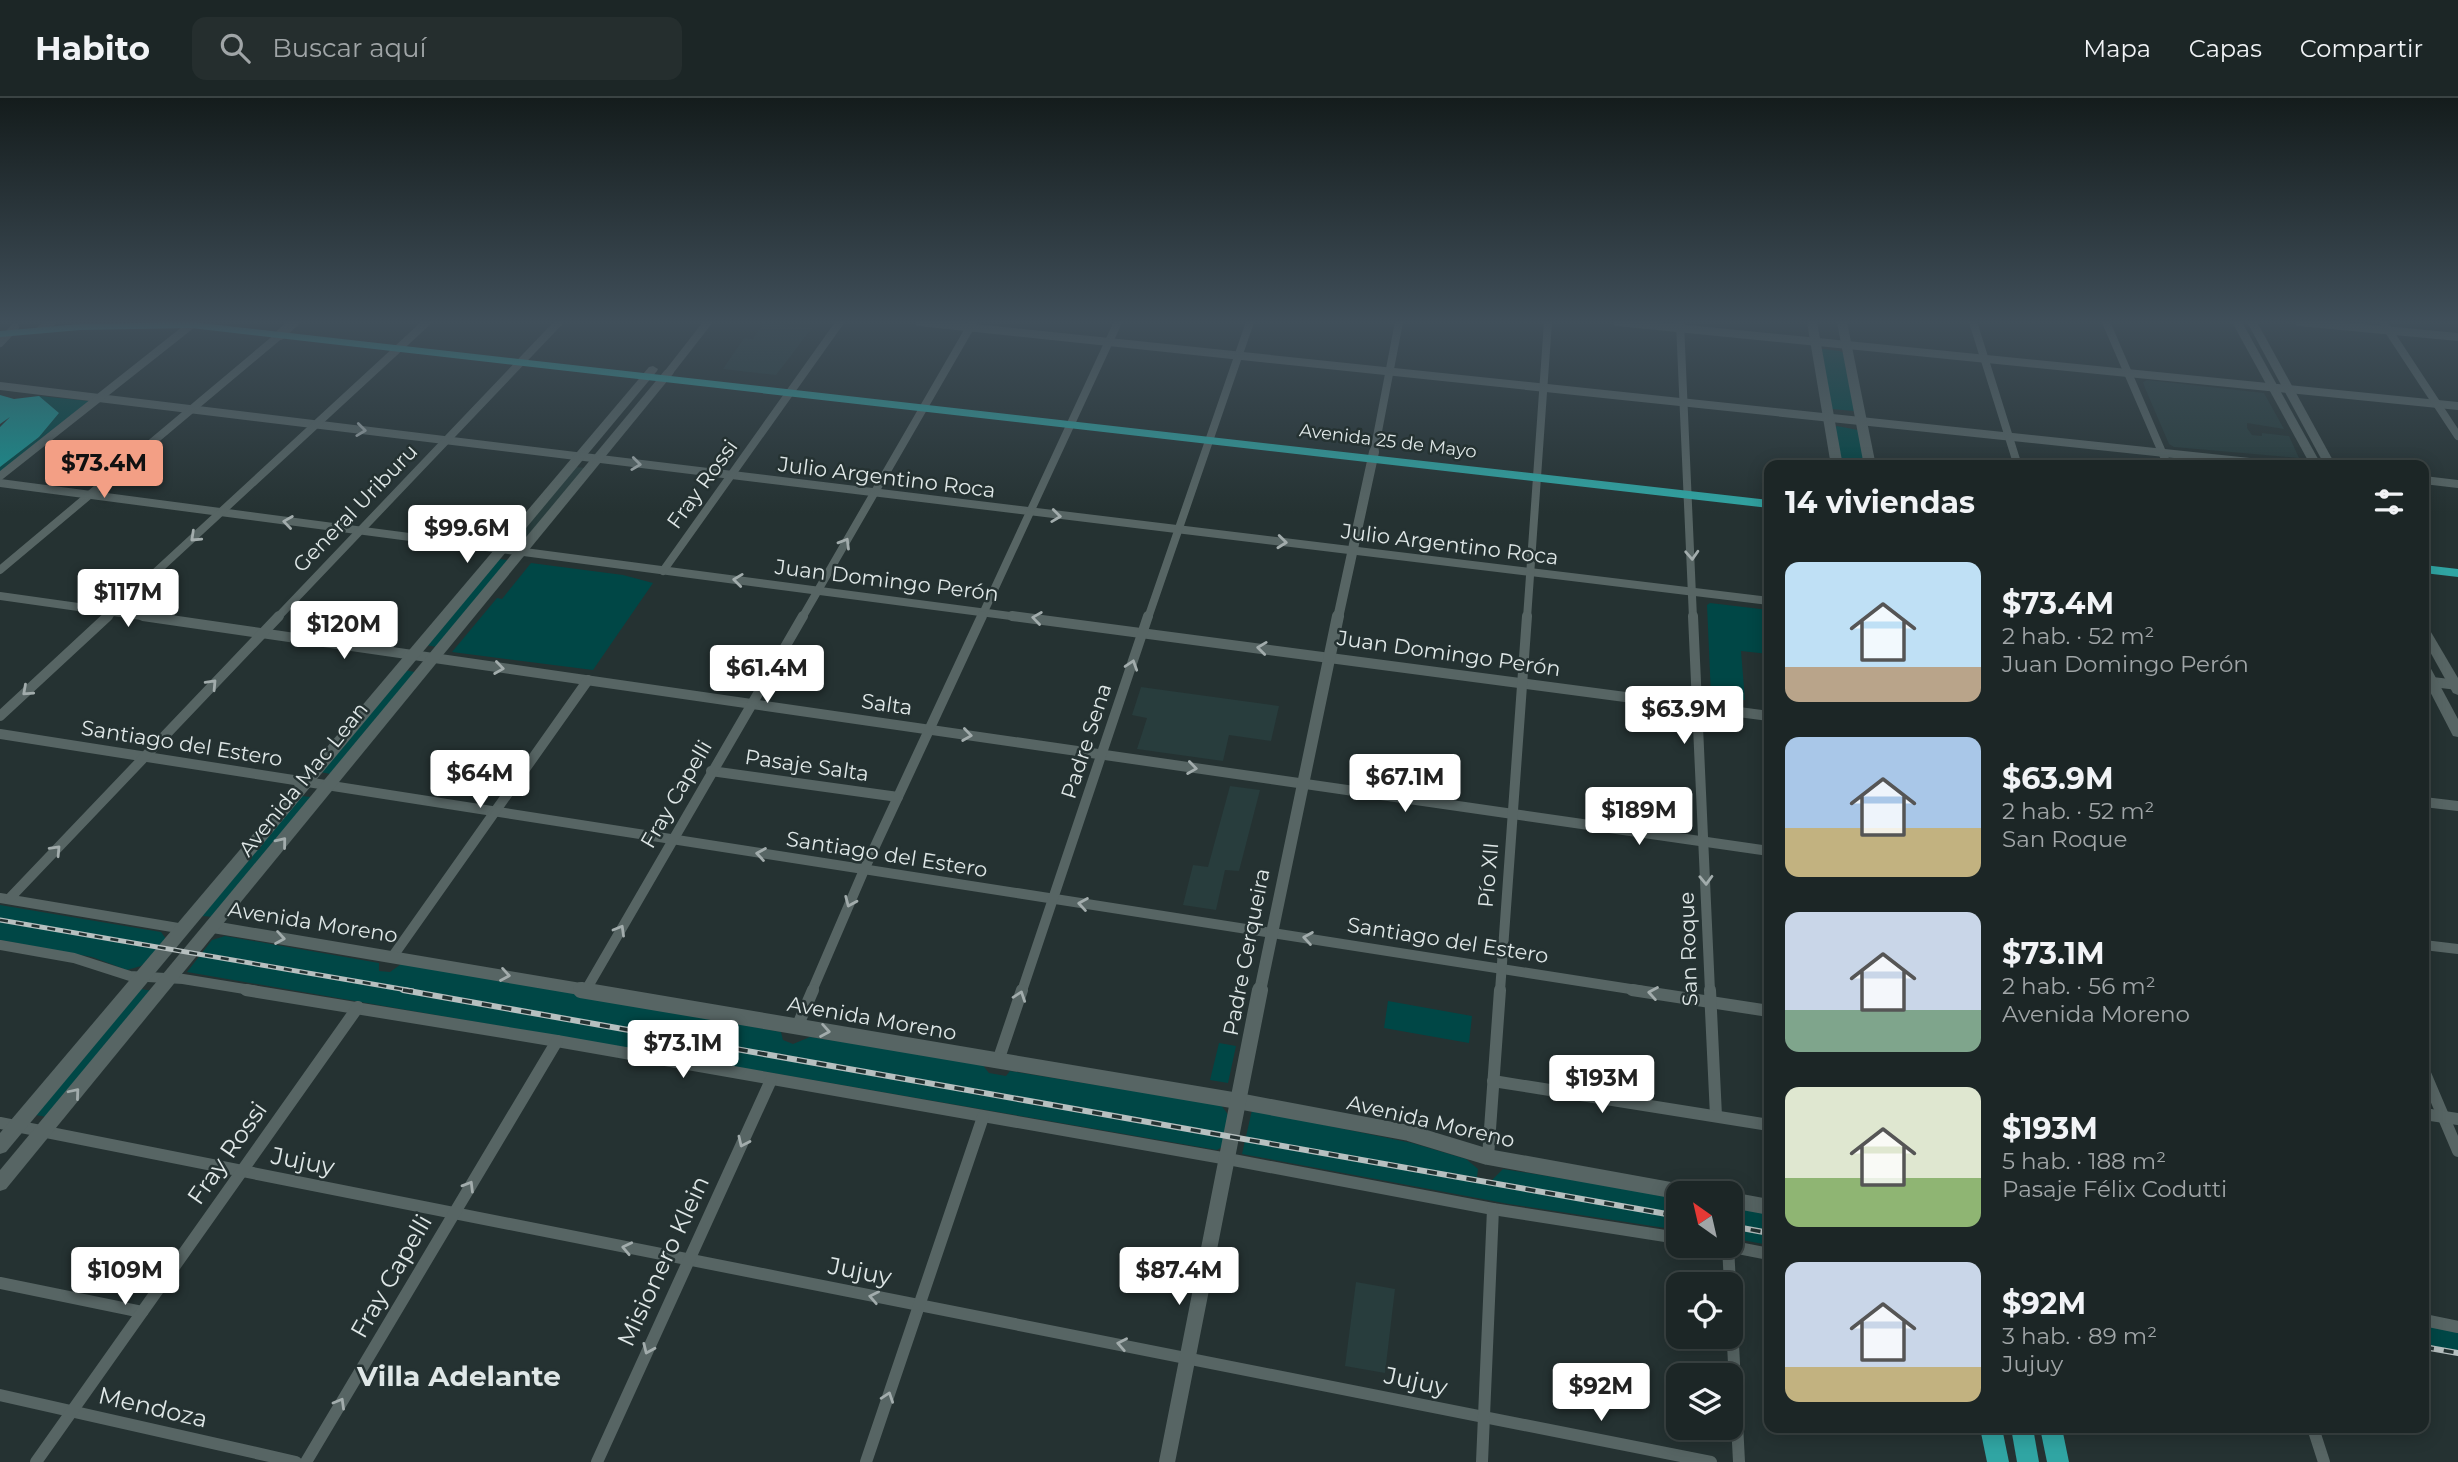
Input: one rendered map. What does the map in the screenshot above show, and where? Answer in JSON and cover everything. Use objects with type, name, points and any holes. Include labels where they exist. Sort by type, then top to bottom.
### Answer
[{"type":"main road","name":"Avenida Mac Lean","points":[[0,1146],[8,1125],[184,929],[639,386]]},
{"type":"main road","name":"Avenida Mac Lean","points":[[0,1184],[657,386]]},
{"type":"main road","name":"Avenida 25 de Mayo","points":[[764,386],[1689,491],[1764,496]]},
{"type":"main road","points":[[1823,386],[1836,460]]},
{"type":"main road","points":[[1854,386],[1869,460]]},
{"type":"main road","points":[[2274,388],[2313,460]]},
{"type":"main road","points":[[2289,388],[2328,460]]},
{"type":"main road","points":[[634,392],[650,393]]},
{"type":"main road","points":[[622,407],[638,408]]},
{"type":"main road","name":"Avenida 25 de Mayo","points":[[1689,491],[1764,503]]},
{"type":"main road","points":[[2429,570],[2458,573]]},
{"type":"main road","points":[[2429,578],[2458,581]]},
{"type":"main road","points":[[2429,639],[2457,687]]},
{"type":"main road","points":[[2429,685],[2458,732]]},
{"type":"main road","name":"Avenida Moreno","points":[[184,929],[213,927]]},
{"type":"main road","points":[[1993,1433],[1998,1462]]},
{"type":"main road","points":[[2023,1433],[2028,1462]]},
{"type":"main road","points":[[2052,1433],[2058,1462]]},
{"type":"street","name":"Julio Argentino Roca","points":[[0,386],[1764,600]]},
{"type":"street","points":[[0,476],[114,386]]},
{"type":"street","points":[[0,570],[218,386]]},
{"type":"street","points":[[0,716],[358,386]]},
{"type":"street","name":"General Uriburu","points":[[4,898],[143,757],[497,386]]},
{"type":"street","name":"Fray Rossi","points":[[663,571],[797,386]]},
{"type":"street","name":"Fray Capelli","points":[[586,990],[937,386]]},
{"type":"street","points":[[797,1027],[864,870],[1088,386]]},
{"type":"street","name":"Padre Sena","points":[[998,1061],[1176,531],[1228,386]]},
{"type":"street","points":[[1373,455],[1386,386]]},
{"type":"street","points":[[1530,386],[2230,460]]},
{"type":"street","name":"San Roque","points":[[1684,386],[1716,1116]]},
{"type":"street","points":[[1992,386],[2016,460]]},
{"type":"street","points":[[2132,386],[2165,460]]},
{"type":"street","points":[[2252,386],[2458,406]]},
{"type":"street","points":[[2424,386],[2458,436]]},
{"type":"street","name":"Pío XII","points":[[1488,1157],[1543,387]]},
{"type":"street","name":"Padre Cerqueira","points":[[1167,1462],[1270,933],[1373,455]]},
{"type":"street","points":[[2429,481],[2458,484]]},
{"type":"street","name":"Juan Domingo Perón","points":[[0,483],[501,551],[1330,656],[1764,715]]},
{"type":"street","name":"Salta","points":[[0,596],[1764,849]]},
{"type":"street","points":[[393,956],[589,680]]},
{"type":"street","points":[[2429,682],[2457,687]]},
{"type":"street","name":"Santiago del Estero","points":[[0,734],[1764,1010]]},
{"type":"street","name":"Pasaje Salta","points":[[711,771],[898,797]]},
{"type":"street","points":[[2429,803],[2458,806]]},
{"type":"street","name":"Avenida Moreno","points":[[4,898],[184,929]]},
{"type":"street","name":"Avenida Moreno","points":[[213,927],[1238,1101],[1409,1133],[1488,1157],[1666,1189]]},
{"type":"street","points":[[0,945],[74,958],[141,978],[183,979],[358,1007],[1228,1159],[1493,1209],[1666,1236]]},
{"type":"street","points":[[2429,946],[2458,949]]},
{"type":"street","name":"Fray Rossi","points":[[36,1462],[358,1007]]},
{"type":"street","name":"Fray Capelli","points":[[306,1462],[557,1041]]},
{"type":"street","name":"Misionero Klein","points":[[597,1462],[772,1080]]},
{"type":"street","points":[[1493,1081],[1764,1124]]},
{"type":"street","points":[[2429,1083],[2458,1151]]},
{"type":"street","points":[[2429,1115],[2458,1119]]},
{"type":"street","points":[[866,1462],[983,1117]]},
{"type":"street","name":"Jujuy","points":[[8,1125],[1711,1462]]},
{"type":"street","points":[[1743,1202],[1764,1206]]},
{"type":"street","points":[[1482,1462],[1493,1209]]},
{"type":"street","points":[[1743,1249],[1764,1253]]},
{"type":"street","points":[[0,1283],[142,1312]]},
{"type":"street","points":[[2429,1321],[2458,1327]]},
{"type":"street","points":[[1733,1349],[1739,1462]]},
{"type":"street","name":"Mendoza","points":[[0,1395],[296,1462]]},
{"type":"street","points":[[2314,1433],[2323,1462]]},
{"type":"shaded area","points":[[1827,386],[1850,386],[1854,411],[1831,409]]},
{"type":"shaded area","points":[[2144,386],[2198,386],[2264,393],[2284,429],[2247,423],[2247,428],[2252,435],[2262,436],[2262,433],[2289,436],[2299,458],[2174,447],[2169,444]]},
{"type":"shaded area","points":[[0,395],[14,399],[39,396],[59,413],[39,437],[0,467],[0,427],[10,417],[0,424]]},
{"type":"shaded area","points":[[39,396],[89,401],[0,472],[0,467],[39,437],[59,413]]},
{"type":"shaded area","points":[[1837,426],[1858,430],[1864,460],[1839,460],[1834,428]]},
{"type":"shaded area","points":[[576,467],[586,468],[523,545],[512,543]]},
{"type":"shaded area","points":[[498,559],[508,560],[437,647],[426,645]]},
{"type":"shaded area","points":[[531,563],[623,575],[653,583],[593,670],[452,652],[497,598],[502,599]]},
{"type":"shaded area","points":[[1710,603],[1764,609],[1764,653],[1741,651],[1745,700],[1711,696],[1707,605]]},
{"type":"shaded area","points":[[404,670],[415,672],[331,774],[320,772]]},
{"type":"shaded area","points":[[1141,687],[1279,706],[1271,741],[1229,735],[1223,761],[1137,749],[1147,718],[1132,715]]},
{"type":"shaded area","points":[[1230,786],[1260,790],[1239,871],[1225,870],[1216,910],[1183,905],[1193,865],[1208,867]]},
{"type":"shaded area","points":[[301,796],[311,797],[215,917],[202,916]]},
{"type":"shaded area","points":[[0,905],[161,932],[166,939],[155,954],[141,966],[127,970],[92,957],[0,940]]},
{"type":"shaded area","points":[[225,936],[379,963],[379,971],[390,972],[404,962],[781,1032],[783,1040],[793,1044],[810,1037],[981,1063],[989,1073],[1006,1076],[1010,1071],[1221,1105],[1229,1116],[1225,1145],[1217,1150],[187,972],[212,940]]},
{"type":"shaded area","points":[[141,989],[153,991],[48,1117],[35,1115]]},
{"type":"shaded area","points":[[1388,1001],[1472,1016],[1469,1043],[1384,1028]]},
{"type":"shaded area","points":[[1219,1043],[1236,1046],[1228,1083],[1210,1080]]},
{"type":"shaded area","points":[[1252,1110],[1412,1143],[1466,1159],[1478,1169],[1477,1177],[1491,1181],[1503,1169],[1666,1195],[1666,1228],[1509,1204],[1242,1154]]},
{"type":"shaded area","points":[[1743,1208],[1764,1212],[1764,1244],[1743,1240]]},
{"type":"shaded area","points":[[1356,1282],[1395,1289],[1385,1373],[1345,1366]]},
{"type":"shaded area","points":[[2429,1327],[2458,1332],[2458,1355],[2429,1350]]},
{"type":"railway","points":[[0,920],[413,991]]},
{"type":"railway","points":[[403,990],[1666,1214]]},
{"type":"railway","points":[[1743,1228],[1764,1232]]},
{"type":"railway","points":[[2429,1348],[2458,1353]]},
{"type":"district","name":"Villa Adelante","points":[[459,1376]]}]
